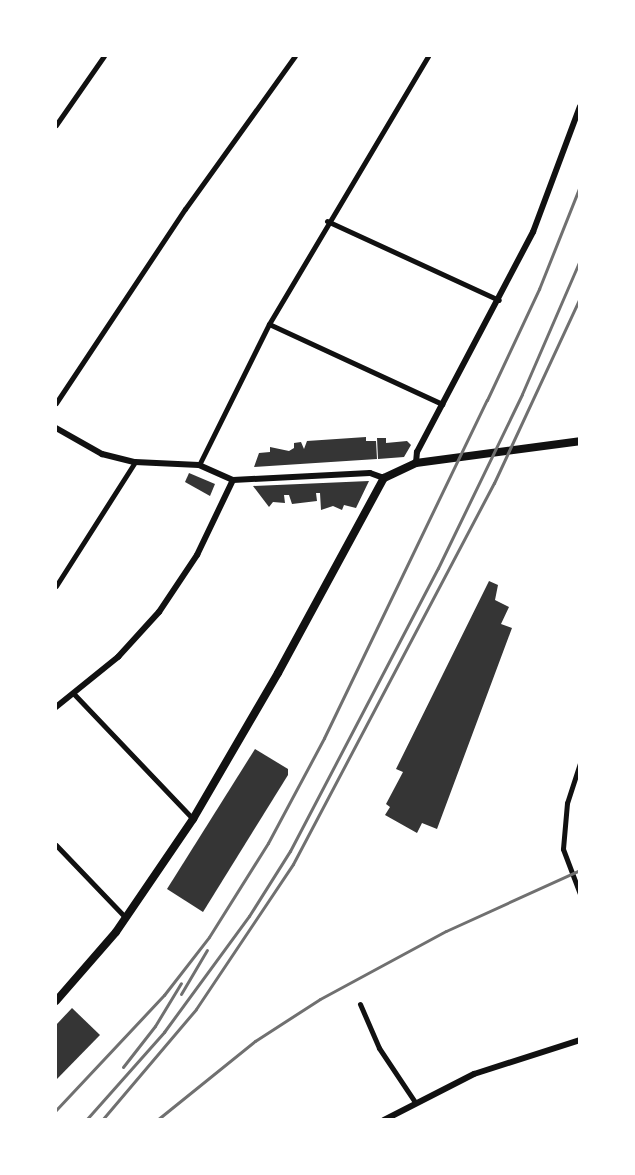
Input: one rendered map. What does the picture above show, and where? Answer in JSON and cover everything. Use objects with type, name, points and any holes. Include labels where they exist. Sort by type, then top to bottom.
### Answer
[{"type":"main road","points":[[56,1001],[116,932],[124,916],[193,819],[278,674],[384,478],[416,463],[579,441]]},
{"type":"street","points":[[56,125],[104,56]]},
{"type":"street","points":[[56,403],[295,56]]},
{"type":"street","points":[[199,465],[268,324],[327,220],[376,148],[428,56]]},
{"type":"street","points":[[416,463],[417,452],[533,232],[579,106]]},
{"type":"street","points":[[327,220],[499,300]]},
{"type":"street","points":[[268,324],[442,404]]},
{"type":"street","points":[[56,428],[102,454],[135,462],[199,465],[233,480],[370,473],[384,478]]},
{"type":"street","points":[[56,586],[135,462]]},
{"type":"street","points":[[56,707],[118,657],[159,612],[197,555],[233,480]]},
{"type":"street","points":[[74,694],[193,819]]},
{"type":"street","points":[[579,763],[565,817],[565,858],[579,894]]},
{"type":"street","points":[[572,788],[579,789]]},
{"type":"street","points":[[56,845],[124,916]]},
{"type":"street","points":[[360,1004],[379,1048],[415,1102]]},
{"type":"street","points":[[384,1119],[415,1102],[493,1067],[579,1040]]},
{"type":"building","points":[[366,437],[366,441],[376,441],[377,459],[254,467],[259,453],[270,452],[270,447],[289,451],[294,448],[294,443],[301,442],[304,449],[307,441]]},
{"type":"building","points":[[377,438],[386,438],[386,443],[407,441],[411,445],[404,457],[378,459]]},
{"type":"building","points":[[189,473],[215,484],[210,496],[185,482]]},
{"type":"building","points":[[369,481],[356,508],[344,505],[342,510],[333,506],[321,510],[320,493],[316,493],[317,501],[292,504],[289,495],[284,495],[285,503],[273,502],[269,507],[253,486]]},
{"type":"building","points":[[489,581],[498,585],[495,600],[509,607],[501,624],[512,628],[437,829],[422,823],[417,833],[385,815],[390,807],[386,804],[403,772],[396,769]]},
{"type":"building","points":[[255,749],[288,769],[288,775],[203,912],[167,889]]},
{"type":"building","points":[[72,1008],[100,1035],[56,1080],[56,1025]]},
{"type":"railway","points":[[56,1110],[164,995],[209,937],[268,843],[324,738],[487,400],[539,289],[580,186]]},
{"type":"railway","points":[[86,1120],[164,1032],[249,916],[290,851],[438,568],[522,394],[580,260]]},
{"type":"railway","points":[[102,1120],[196,1009],[293,864],[494,483],[580,298]]},
{"type":"railway","points":[[157,1120],[255,1041],[320,999],[446,931],[580,870]]},
{"type":"railway","points":[[181,994],[207,950]]},
{"type":"railway","points":[[123,1067],[155,1026],[181,983]]}]
